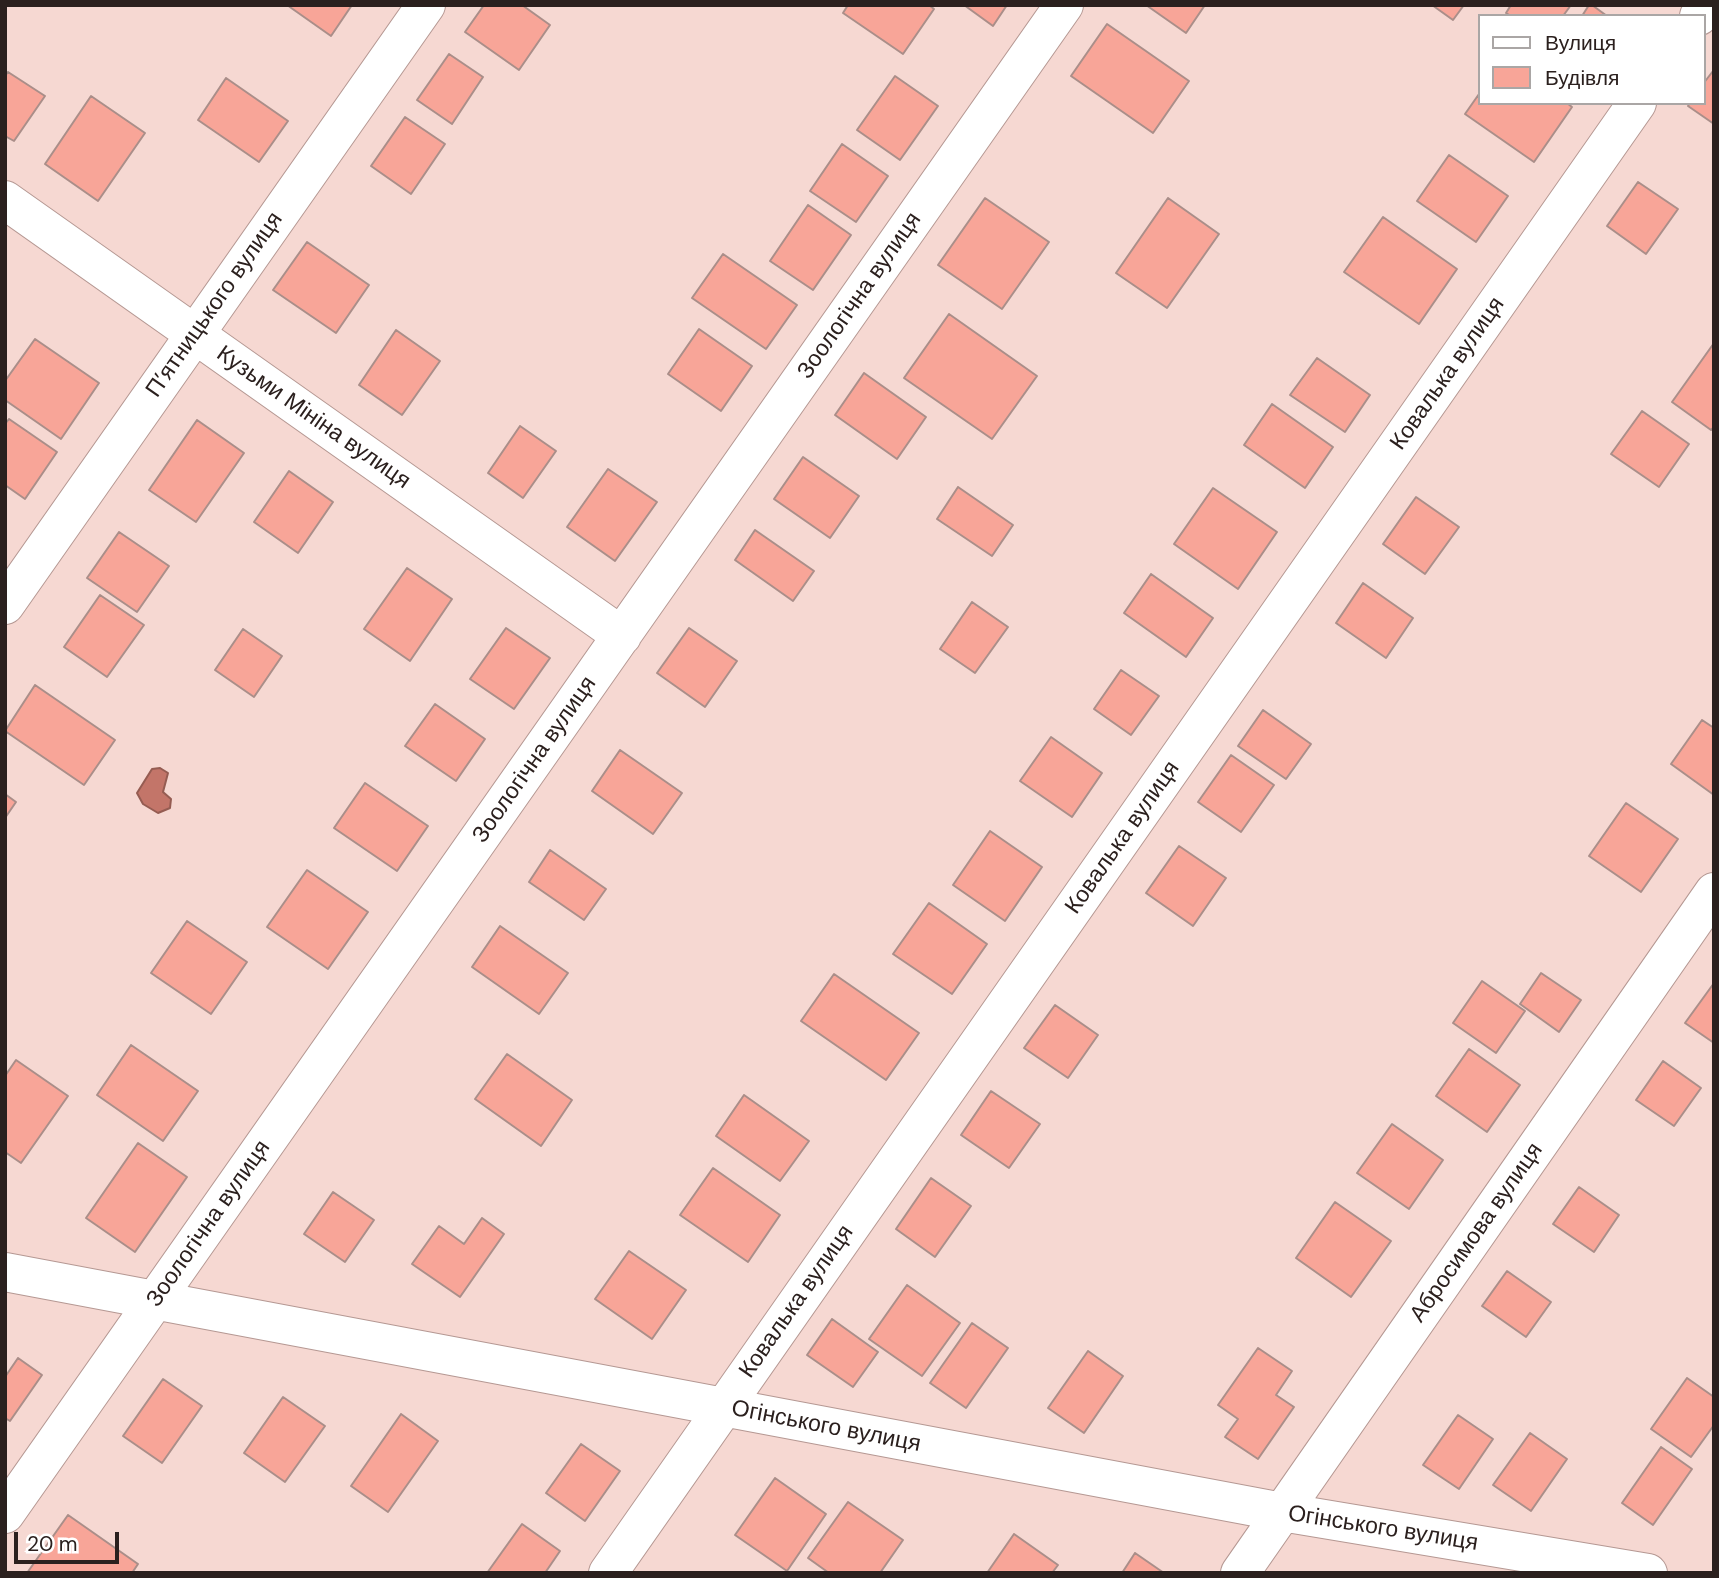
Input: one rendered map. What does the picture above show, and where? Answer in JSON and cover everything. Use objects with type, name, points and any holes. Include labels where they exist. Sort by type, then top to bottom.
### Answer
[{"type":"street","name":"П’ятницького вулиця","points":[[5,605],[426,5]]},
{"type":"street","name":"Зоологічна вулиця","points":[[5,1514],[1064,5]]},
{"type":"street","name":"Ковалька вулиця","points":[[608,1573],[1636,105]]},
{"type":"street","name":"Кузьми Мініна вулиця","points":[[5,200],[622,636]]},
{"type":"street","name":"Абросимова вулиця","points":[[1240,1573],[1714,892]]},
{"type":"street","name":"Огінського вулиця","points":[[5,1272],[1282,1512],[1648,1573]]},
{"type":"shaded area","points":[[160,768],[168,773],[163,792],[171,799],[170,808],[158,813],[143,804],[137,793],[152,769]]},
{"type":"building","points":[[287,5],[352,5],[331,36]]},
{"type":"building","points":[[484,5],[522,5],[550,25],[519,70],[465,32]]},
{"type":"building","points":[[848,5],[929,5],[934,9],[903,54],[843,13]]},
{"type":"building","points":[[964,5],[1007,5],[993,26]]},
{"type":"building","points":[[1146,5],[1205,5],[1186,33]]},
{"type":"building","points":[[1432,5],[1464,5],[1453,20]]},
{"type":"building","points":[[1511,5],[1571,5],[1564,14],[1506,13]]},
{"type":"building","points":[[1589,5],[1592,5],[1604,14],[1583,14]]},
{"type":"building","points":[[1107,24],[1189,81],[1153,133],[1071,76]]},
{"type":"building","points":[[449,54],[483,77],[452,124],[417,100]]},
{"type":"building","points":[[1714,71],[1714,124],[1688,106],[1705,105],[1705,81]]},
{"type":"building","points":[[8,72],[45,96],[14,141],[5,136],[5,76]]},
{"type":"building","points":[[895,76],[938,106],[900,160],[857,130]]},
{"type":"building","points":[[226,78],[288,121],[259,162],[198,120]]},
{"type":"building","points":[[1478,95],[1478,105],[1572,107],[1534,162],[1465,114]]},
{"type":"building","points":[[91,96],[145,133],[98,201],[45,164]]},
{"type":"building","points":[[405,117],[445,144],[411,194],[371,166]]},
{"type":"building","points":[[842,144],[888,176],[856,222],[810,191]]},
{"type":"building","points":[[1449,155],[1508,196],[1476,242],[1417,201]]},
{"type":"building","points":[[1638,182],[1678,209],[1646,254],[1607,226]]},
{"type":"building","points":[[985,198],[1049,242],[1002,309],[938,265]]},
{"type":"building","points":[[1168,198],[1219,234],[1167,308],[1116,273]]},
{"type":"building","points":[[808,205],[851,235],[813,290],[770,261]]},
{"type":"building","points":[[1383,217],[1457,269],[1419,324],[1344,272]]},
{"type":"building","points":[[307,242],[369,285],[336,333],[273,290]]},
{"type":"building","points":[[723,254],[797,305],[766,349],[692,298]]},
{"type":"building","points":[[949,314],[1037,376],[992,439],[904,378]]},
{"type":"building","points":[[699,329],[752,366],[721,411],[668,374]]},
{"type":"building","points":[[396,330],[440,361],[402,415],[359,385]]},
{"type":"building","points":[[35,339],[99,383],[61,439],[5,400],[5,381]]},
{"type":"building","points":[[1714,343],[1714,427],[1711,430],[1672,402]]},
{"type":"building","points":[[1317,358],[1370,395],[1345,432],[1290,395]]},
{"type":"building","points":[[864,373],[926,417],[897,459],[835,415]]},
{"type":"building","points":[[1272,404],[1333,447],[1305,488],[1244,445]]},
{"type":"building","points":[[1642,411],[1689,444],[1659,487],[1611,454]]},
{"type":"building","points":[[9,419],[57,452],[25,499],[5,485],[5,424]]},
{"type":"building","points":[[197,420],[244,453],[196,522],[149,490]]},
{"type":"building","points":[[520,426],[556,451],[523,498],[488,473]]},
{"type":"building","points":[[803,457],[859,496],[830,538],[774,499]]},
{"type":"building","points":[[608,469],[657,502],[615,561],[567,527]]},
{"type":"building","points":[[289,471],[333,502],[298,553],[254,522]]},
{"type":"building","points":[[958,487],[1013,525],[992,556],[937,519]]},
{"type":"building","points":[[1213,488],[1277,532],[1238,589],[1174,544]]},
{"type":"building","points":[[1416,497],[1459,527],[1425,574],[1383,544]]},
{"type":"building","points":[[755,530],[814,571],[793,601],[735,560]]},
{"type":"building","points":[[119,532],[169,566],[137,612],[87,578]]},
{"type":"building","points":[[407,568],[452,599],[410,661],[364,629]]},
{"type":"building","points":[[1151,574],[1213,618],[1186,657],[1124,613]]},
{"type":"building","points":[[1363,583],[1413,618],[1386,658],[1336,623]]},
{"type":"building","points":[[100,595],[144,625],[107,677],[64,647]]},
{"type":"building","points":[[972,602],[1008,627],[975,673],[940,649]]},
{"type":"building","points":[[506,628],[550,658],[514,709],[470,679]]},
{"type":"building","points":[[689,628],[737,661],[705,707],[657,673]]},
{"type":"building","points":[[243,629],[282,656],[254,697],[215,670]]},
{"type":"building","points":[[1121,670],[1159,696],[1131,735],[1094,709]]},
{"type":"building","points":[[35,685],[115,740],[84,785],[5,731]]},
{"type":"building","points":[[435,704],[485,739],[456,781],[405,746]]},
{"type":"building","points":[[1263,710],[1311,744],[1286,779],[1238,746]]},
{"type":"building","points":[[1702,720],[1714,728],[1714,795],[1671,764]]},
{"type":"building","points":[[1051,737],[1102,773],[1072,817],[1020,781]]},
{"type":"building","points":[[620,750],[682,793],[653,834],[592,791]]},
{"type":"building","points":[[1231,755],[1274,785],[1241,832],[1198,802]]},
{"type":"building","points":[[365,783],[428,826],[397,871],[334,828]]},
{"type":"building","points":[[5,794],[16,802],[5,818]]},
{"type":"building","points":[[1626,803],[1678,839],[1641,892],[1589,856]]},
{"type":"building","points":[[990,831],[1042,867],[1005,921],[953,885]]},
{"type":"building","points":[[1179,846],[1226,878],[1193,926],[1146,893]]},
{"type":"building","points":[[550,850],[606,889],[584,920],[529,882]]},
{"type":"building","points":[[307,870],[368,912],[328,969],[267,927]]},
{"type":"building","points":[[929,903],[987,944],[952,994],[893,954]]},
{"type":"building","points":[[187,921],[247,962],[211,1014],[151,973]]},
{"type":"building","points":[[500,926],[568,973],[539,1014],[472,967]]},
{"type":"building","points":[[1541,973],[1581,1000],[1559,1032],[1520,1004]]},
{"type":"building","points":[[834,974],[919,1033],[886,1080],[801,1021]]},
{"type":"building","points":[[1482,981],[1525,1011],[1496,1053],[1453,1023]]},
{"type":"building","points":[[1714,983],[1714,1043],[1685,1023]]},
{"type":"building","points":[[1055,1005],[1098,1035],[1068,1078],[1024,1048]]},
{"type":"building","points":[[131,1045],[198,1091],[163,1141],[97,1095]]},
{"type":"building","points":[[1469,1049],[1520,1085],[1487,1132],[1436,1096]]},
{"type":"building","points":[[507,1054],[572,1100],[541,1146],[475,1099]]},
{"type":"building","points":[[16,1060],[68,1096],[21,1163],[5,1152],[5,1076]]},
{"type":"building","points":[[1663,1061],[1701,1088],[1674,1126],[1636,1100]]},
{"type":"building","points":[[991,1091],[1040,1124],[1009,1168],[961,1135]]},
{"type":"building","points":[[744,1095],[809,1141],[780,1181],[716,1136]]},
{"type":"building","points":[[1392,1124],[1443,1160],[1409,1209],[1357,1173]]},
{"type":"building","points":[[138,1143],[187,1177],[135,1252],[86,1218]]},
{"type":"building","points":[[713,1168],[780,1215],[748,1262],[680,1215]]},
{"type":"building","points":[[931,1178],[971,1206],[935,1257],[896,1229]]},
{"type":"building","points":[[1579,1187],[1619,1215],[1594,1252],[1553,1224]]},
{"type":"building","points":[[333,1192],[374,1220],[345,1262],[304,1234]]},
{"type":"building","points":[[1335,1202],[1391,1241],[1351,1297],[1296,1258]]},
{"type":"building","points":[[482,1218],[504,1234],[460,1297],[412,1264],[439,1226],[464,1244]]},
{"type":"building","points":[[629,1251],[686,1290],[652,1339],[595,1299]]},
{"type":"building","points":[[1507,1271],[1551,1302],[1526,1337],[1482,1306]]},
{"type":"building","points":[[907,1285],[960,1323],[922,1376],[869,1339]]},
{"type":"building","points":[[832,1319],[878,1352],[853,1387],[807,1355]]},
{"type":"building","points":[[972,1323],[1008,1348],[966,1408],[930,1383]]},
{"type":"building","points":[[1258,1348],[1292,1371],[1276,1395],[1294,1407],[1258,1459],[1225,1437],[1238,1419],[1218,1405]]},
{"type":"building","points":[[1088,1351],[1123,1376],[1084,1433],[1048,1408]]},
{"type":"building","points":[[18,1358],[42,1375],[10,1421],[5,1418],[5,1377]]},
{"type":"building","points":[[1687,1378],[1714,1397],[1714,1425],[1691,1457],[1651,1429]]},
{"type":"building","points":[[163,1379],[202,1406],[162,1463],[123,1436]]},
{"type":"building","points":[[283,1397],[325,1426],[285,1482],[244,1453]]},
{"type":"building","points":[[401,1414],[438,1441],[388,1512],[351,1486]]},
{"type":"building","points":[[1458,1415],[1493,1439],[1459,1489],[1423,1465]]},
{"type":"building","points":[[1530,1433],[1567,1459],[1531,1511],[1493,1485]]},
{"type":"building","points":[[581,1444],[620,1471],[585,1521],[546,1493]]},
{"type":"building","points":[[1661,1447],[1692,1469],[1653,1525],[1622,1503]]},
{"type":"building","points":[[775,1478],[826,1514],[787,1571],[735,1535]]},
{"type":"building","points":[[848,1502],[903,1540],[880,1573],[829,1573],[808,1558]]},
{"type":"building","points":[[68,1515],[138,1564],[132,1573],[27,1573]]},
{"type":"building","points":[[522,1524],[560,1551],[545,1573],[487,1573]]},
{"type":"building","points":[[1014,1534],[1058,1565],[1052,1573],[987,1573]]},
{"type":"building","points":[[1135,1553],[1164,1573],[1122,1573]]}]
